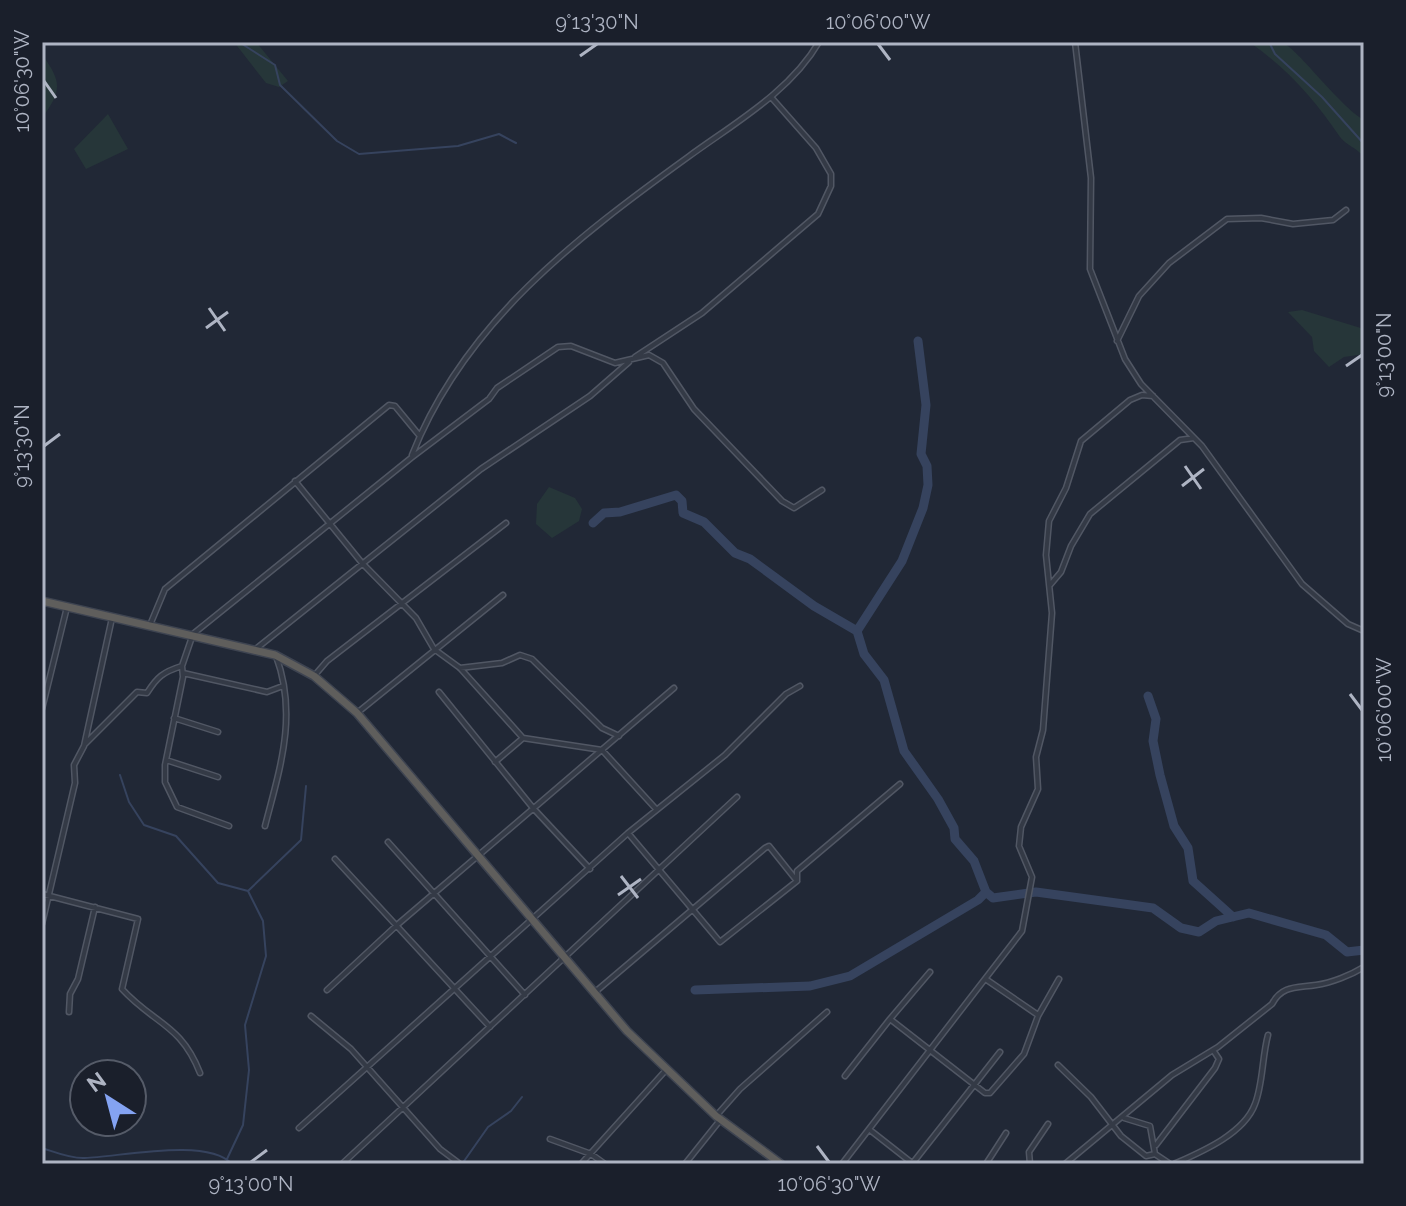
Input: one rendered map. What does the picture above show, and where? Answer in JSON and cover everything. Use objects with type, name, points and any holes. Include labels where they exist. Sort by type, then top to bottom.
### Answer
[{"type":"highway","points":[[42,601],[257,648],[314,676],[357,713],[594,993],[666,1070],[719,1117],[781,1164]]},
{"type":"street","points":[[411,458],[419,436],[492,321],[541,270],[617,208],[771,97],[819,42]]},
{"type":"street","points":[[1075,42],[1091,178],[1090,269],[1117,341],[1141,384],[1194,438],[1302,584],[1348,624],[1364,631]]},
{"type":"street","points":[[257,648],[481,469],[590,396],[632,359],[702,313],[818,214],[831,186],[831,174],[816,148],[771,97]]},
{"type":"street","points":[[1117,341],[1139,296],[1169,263],[1227,219],[1261,218],[1293,224],[1333,220],[1346,210]]},
{"type":"street","points":[[229,826],[177,807],[165,782],[182,666],[193,634],[489,399],[497,388],[558,347],[571,346],[615,363],[649,355],[663,363],[694,409],[782,501],[794,508],[822,490]]},
{"type":"street","points":[[842,1164],[1022,931],[1032,877],[1019,846],[1021,827],[1038,789],[1036,757],[1043,730],[1052,613],[1046,555],[1049,521],[1066,488],[1081,441],[1130,400],[1153,396]]},
{"type":"street","points":[[150,625],[165,589],[389,405],[395,406],[419,436]]},
{"type":"street","points":[[1050,585],[1061,572],[1071,546],[1090,514],[1180,440],[1194,438]]},
{"type":"street","points":[[295,481],[362,563],[403,604],[434,649],[460,668],[523,738],[602,750],[656,809]]},
{"type":"street","points":[[314,676],[327,661],[506,523]]},
{"type":"street","points":[[357,713],[503,595]]},
{"type":"street","points":[[42,709],[67,607]]},
{"type":"street","points":[[42,924],[75,783],[74,765],[84,746],[112,616]]},
{"type":"street","points":[[265,826],[283,757],[289,719],[275,655]]},
{"type":"street","points":[[460,668],[502,663],[520,655],[532,659],[602,728],[619,736]]},
{"type":"street","points":[[84,746],[137,692],[147,693],[151,683],[163,672],[182,666]]},
{"type":"street","points":[[183,673],[267,692],[283,686]]},
{"type":"street","points":[[299,1128],[628,833],[725,755],[786,694],[800,686]]},
{"type":"street","points":[[327,990],[397,925],[674,688]]},
{"type":"street","points":[[439,692],[533,808],[590,869]]},
{"type":"street","points":[[174,718],[218,732]]},
{"type":"street","points":[[495,762],[523,738]]},
{"type":"street","points":[[166,760],[218,777]]},
{"type":"street","points":[[797,881],[797,871],[900,784]]},
{"type":"street","points":[[342,1164],[737,797]]},
{"type":"street","points":[[628,833],[720,942],[797,881]]},
{"type":"street","points":[[388,842],[525,995]]},
{"type":"street","points":[[594,993],[769,846],[797,881]]},
{"type":"street","points":[[335,859],[490,1027]]},
{"type":"street","points":[[42,894],[138,919],[122,989],[142,1011],[164,1021],[181,1036],[200,1073]]},
{"type":"street","points":[[69,1012],[70,994],[78,979],[95,907]]},
{"type":"street","points":[[1065,1164],[1172,1075],[1213,1050],[1272,1004],[1277,994],[1294,986],[1319,985],[1364,967]]},
{"type":"street","points":[[845,1076],[930,972]]},
{"type":"street","points":[[890,1019],[985,1093],[996,1087],[1024,1054],[1038,1016],[1059,979]]},
{"type":"street","points":[[987,980],[1038,1016]]},
{"type":"street","points":[[685,1164],[740,1089],[827,1012]]},
{"type":"street","points":[[311,1016],[404,1106],[440,1149],[460,1164]]},
{"type":"street","points":[[1058,1065],[1091,1097],[1112,1126],[1141,1153],[1155,1154],[1172,1164],[1208,1148],[1235,1128],[1255,1107],[1268,1035]]},
{"type":"street","points":[[1156,1145],[1215,1068],[1219,1059],[1213,1050]]},
{"type":"street","points":[[870,1130],[912,1164],[1000,1052]]},
{"type":"street","points":[[581,1164],[666,1070]]},
{"type":"street","points":[[1124,1118],[1150,1126],[1156,1145],[1155,1154]]},
{"type":"street","points":[[1030,1164],[1029,1152],[1048,1124]]},
{"type":"street","points":[[986,1164],[1006,1133]]},
{"type":"street","points":[[550,1139],[591,1154],[605,1164]]},
{"type":"street","points":[[992,1158],[1000,1164]]},
{"type":"shaded area","points":[[1277,41],[1288,46],[1342,102],[1364,120],[1364,157],[1342,140],[1288,74],[1249,42]]},
{"type":"shaded area","points":[[234,42],[256,42],[288,81],[279,87],[266,83]]},
{"type":"shaded area","points":[[42,54],[57,86],[42,118]]},
{"type":"shaded area","points":[[108,114],[128,149],[86,169],[74,149]]},
{"type":"shaded area","points":[[1302,310],[1364,329],[1364,354],[1344,357],[1329,367],[1314,351],[1312,337],[1288,312]]},
{"type":"shaded area","points":[[549,487],[575,498],[582,509],[579,521],[552,538],[536,524],[537,504]]},
{"type":"waterway","points":[[239,42],[275,65],[280,85],[337,141],[359,154],[458,146],[499,134],[516,143]]},
{"type":"waterway","points":[[1269,42],[1275,54],[1322,97],[1364,144]]},
{"type":"waterway","points":[[857,631],[902,561],[923,508],[928,485],[927,466],[921,454],[926,405],[918,341]]},
{"type":"waterway","points":[[593,523],[604,513],[620,512],[676,495],[682,501],[683,513],[704,522],[735,553],[750,559],[814,606],[857,631],[864,654],[884,680],[904,751],[938,799],[954,828],[955,839],[974,861],[986,892],[993,898],[1036,892],[1153,908],[1181,928],[1199,932],[1216,921],[1249,913],[1326,935],[1347,952],[1364,950]]},
{"type":"waterway","points":[[1148,696],[1156,719],[1153,741],[1160,775],[1174,826],[1188,848],[1193,881],[1233,917]]},
{"type":"waterway","points":[[120,775],[129,802],[144,825],[176,836],[218,883],[248,891],[263,921],[266,956],[245,1025],[249,1070],[243,1125],[227,1159]]},
{"type":"waterway","points":[[248,891],[301,840],[306,786]]},
{"type":"waterway","points":[[695,990],[810,986],[850,976],[978,900],[986,892]]},
{"type":"waterway","points":[[462,1164],[488,1127],[511,1111],[522,1097]]},
{"type":"waterway","points":[[42,1148],[80,1158],[183,1150],[220,1156],[232,1164]]}]
